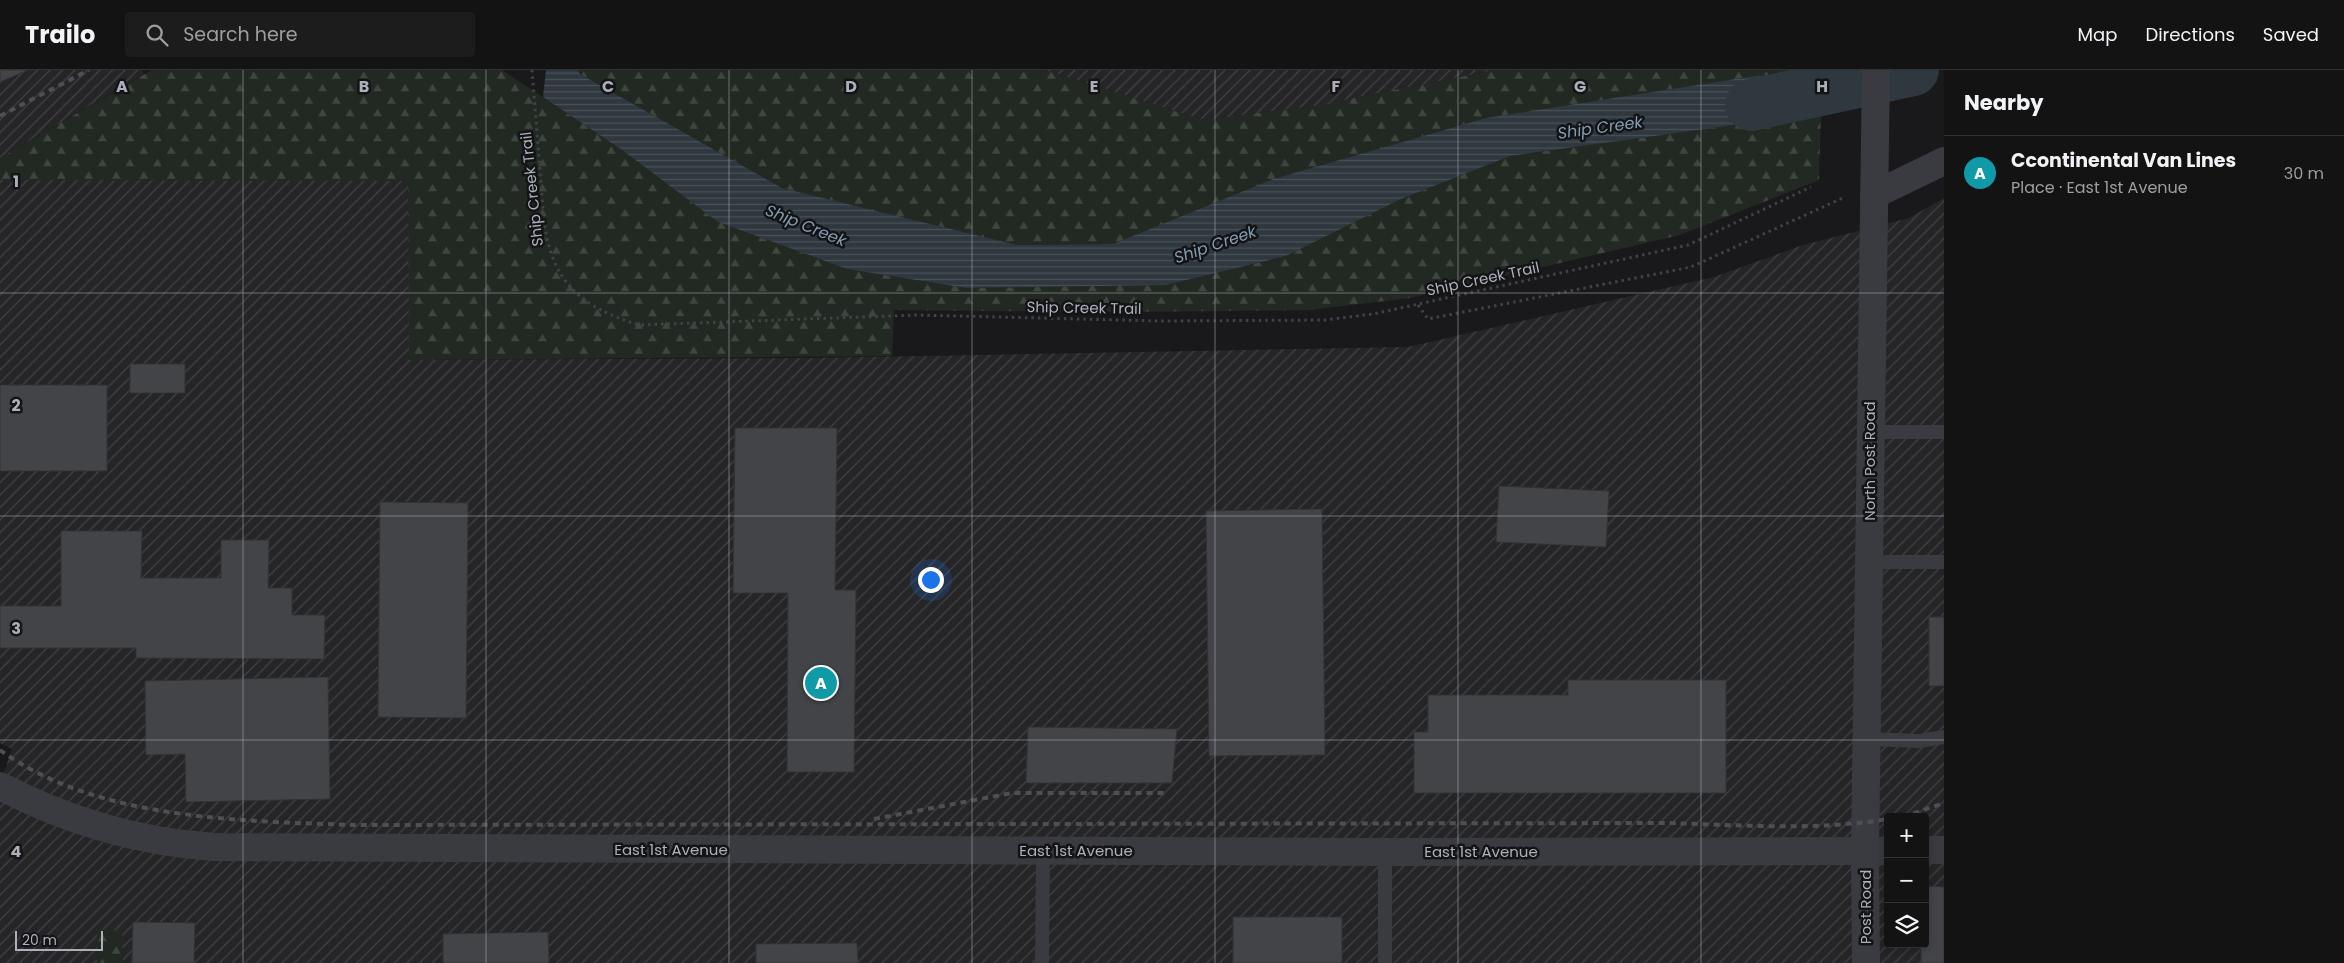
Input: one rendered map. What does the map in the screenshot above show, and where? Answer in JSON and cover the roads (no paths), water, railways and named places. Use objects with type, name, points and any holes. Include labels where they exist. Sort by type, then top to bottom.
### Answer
[{"type":"street","name":"North Post Road","points":[[1876,70],[1867,739],[1876,851]]},
{"type":"street","points":[[1874,195],[1944,161]]},
{"type":"street","name":"East 1st Avenue","points":[[0,786],[60,814],[140,838],[174,844],[265,848],[1385,852],[1876,851]]},
{"type":"street","points":[[1929,850],[1944,850]]},
{"type":"street","name":"Post Road","points":[[1866,963],[1876,851]]},
{"type":"lane","points":[[1870,432],[1944,432]]},
{"type":"lane","points":[[1870,562],[1944,562]]},
{"type":"lane","points":[[1867,739],[1920,741],[1944,736]]},
{"type":"lane","points":[[1042,963],[1043,851]]},
{"type":"lane","points":[[1384,963],[1385,852]]},
{"type":"water","points":[[546,70],[577,70],[580,74],[782,188],[1017,245],[1113,244],[1273,179],[1486,118],[1755,76],[1820,73],[1821,113],[1510,156],[1401,199],[1286,256],[1166,285],[966,288],[847,269],[718,222],[622,150],[543,97]]},
{"type":"waterway","name":"Ship Creek","points":[[1751,105],[1913,70]]},
{"type":"railway","points":[[0,116],[89,70]]},
{"type":"railway","points":[[0,750],[38,773],[80,791],[124,803],[218,818],[310,824],[1668,823],[1806,826],[1861,823],[1884,820]]},
{"type":"railway","points":[[874,819],[1012,793],[1164,793]]},
{"type":"railway","points":[[1915,813],[1944,803]]},
{"type":"place","name":"Ccontinental Van Lines","points":[[821,683]]}]
